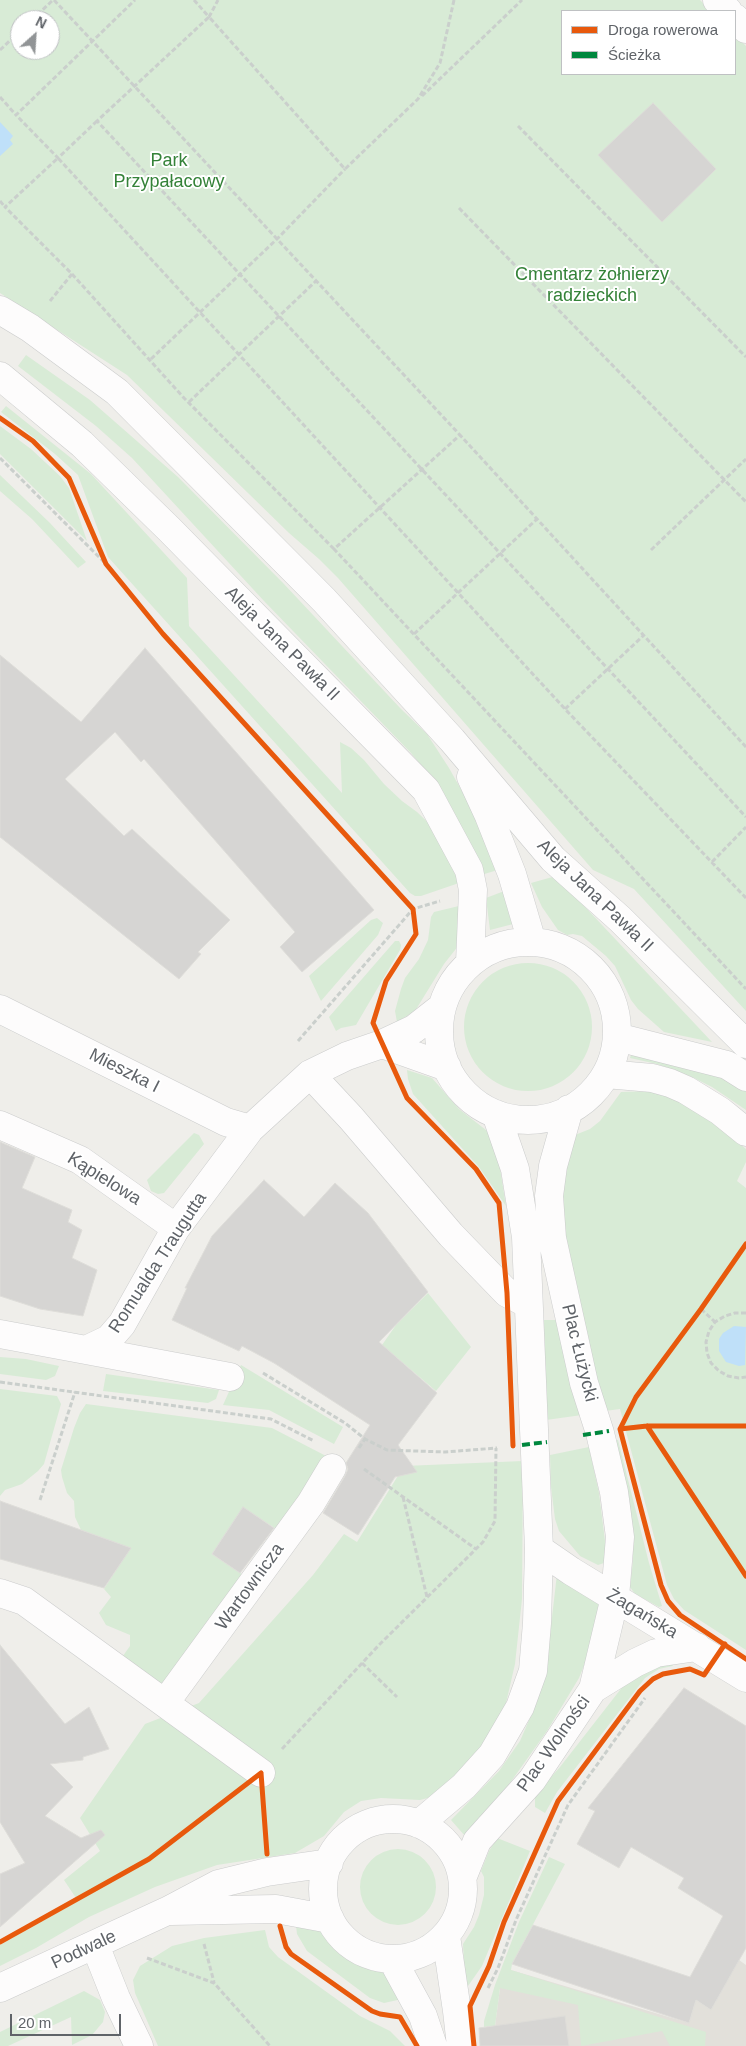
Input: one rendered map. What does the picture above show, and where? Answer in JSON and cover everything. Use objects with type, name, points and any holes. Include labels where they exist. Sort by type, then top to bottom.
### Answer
[{"type":"street","points":[[718,0],[727,10]]},
{"type":"street","points":[[736,19],[746,29]]},
{"type":"street","name":"Aleja Jana Pawła II","points":[[0,310],[30,328],[117,392],[324,600],[452,740],[553,859],[620,919],[746,1044]]},
{"type":"street","name":"Aleja Jana Pawła II","points":[[0,376],[82,444],[170,530],[426,790],[469,870],[473,890],[470,963]]},
{"type":"street","name":"Aleja Jana Pawła II","points":[[452,740],[490,816],[512,874],[532,942]]},
{"type":"street","points":[[532,942],[560,948],[584,962],[603,983],[614,1009],[617,1037],[613,1059],[606,1074],[584,1101],[559,1115],[531,1120],[503,1117],[478,1105],[458,1086],[444,1062],[438,1034],[442,1006],[453,982],[470,963],[496,948],[510,944],[532,942]]},
{"type":"street","name":"Romualda Traugutta","points":[[86,1350],[109,1339],[122,1324],[176,1228],[250,1129],[310,1074],[347,1056],[382,1044],[414,1029],[442,1006]]},
{"type":"street","name":"Mieszka I","points":[[0,1009],[226,1122],[250,1129]]},
{"type":"street","points":[[617,1037],[727,1066],[746,1077]]},
{"type":"street","points":[[382,1044],[447,1067]]},
{"type":"street","points":[[310,1074],[351,1118],[451,1235],[507,1293],[528,1304]]},
{"type":"street","points":[[606,1074],[652,1078],[670,1083],[686,1090],[720,1111],[746,1132]]},
{"type":"street","name":"Plac Łużycki","points":[[568,1109],[553,1166],[549,1196],[552,1238],[584,1383],[600,1433],[614,1492],[620,1537],[615,1597]]},
{"type":"street","points":[[420,1824],[464,1786],[492,1755],[520,1707],[533,1671],[537,1623],[539,1549],[526,1237],[516,1169],[496,1114]]},
{"type":"street","name":"Kąpielowa","points":[[0,1125],[80,1160],[176,1228]]},
{"type":"street","points":[[0,1334],[230,1377]]},
{"type":"street","name":"Wartownicza","points":[[165,1703],[311,1503],[332,1468]]},
{"type":"street","name":"Żagańska","points":[[539,1549],[571,1571],[746,1678]]},
{"type":"street","points":[[0,1592],[24,1601],[261,1773]]},
{"type":"street","name":"Plac Wolności","points":[[463,1876],[478,1841],[532,1780],[593,1689],[615,1597]]},
{"type":"street","points":[[593,1689],[635,1663],[656,1653],[697,1647]]},
{"type":"street","points":[[398,1819],[420,1824],[440,1836],[455,1854],[463,1876],[463,1898],[458,1918],[446,1936],[430,1949],[412,1957],[392,1960],[362,1952],[338,1932],[325,1906],[324,1876],[328,1863],[340,1844],[356,1830],[376,1821],[398,1819]]},
{"type":"street","name":"Podwale","points":[[0,1988],[167,1911],[218,1884],[267,1872],[328,1863]]},
{"type":"street","name":"Podwale","points":[[167,1911],[276,1909],[330,1919]]},
{"type":"street","points":[[446,1936],[461,2046]]},
{"type":"street","points":[[95,1945],[116,1998],[139,2046]]},
{"type":"street","points":[[392,1960],[423,2016],[433,2046]]},
{"type":"path","points":[[43,10],[54,0],[317,280],[746,747]]},
{"type":"path","points":[[16,115],[135,0]]},
{"type":"path","points":[[194,0],[345,169]]},
{"type":"path","points":[[5,207],[209,17],[218,0]]},
{"type":"path","points":[[418,99],[440,63],[454,0]]},
{"type":"path","points":[[150,359],[278,238],[345,169],[522,0]]},
{"type":"path","points":[[0,50],[10,40]]},
{"type":"path","points":[[0,97],[239,354],[564,709],[746,898]]},
{"type":"path","points":[[97,121],[746,817]]},
{"type":"path","points":[[518,126],[746,357]]},
{"type":"path","points":[[0,201],[72,274],[189,402],[414,634],[746,989]]},
{"type":"path","points":[[459,208],[746,502]]},
{"type":"path","points":[[49,302],[72,274]]},
{"type":"path","points":[[189,402],[317,280]]},
{"type":"path","points":[[334,550],[460,435]]},
{"type":"path","points":[[0,458],[106,564]]},
{"type":"path","points":[[651,550],[746,459]]},
{"type":"path","points":[[414,634],[537,519]]},
{"type":"path","points":[[98,546],[106,564]]},
{"type":"path","points":[[564,709],[643,636]]},
{"type":"path","points":[[712,862],[746,826]]},
{"type":"path","points":[[413,909],[448,899]]},
{"type":"path","points":[[624,1421],[636,1397],[746,1244]]},
{"type":"path","points":[[701,1309],[716,1322]]},
{"type":"path","points":[[746,1313],[730,1314],[716,1322],[709,1331],[706,1342],[706,1353],[718,1371],[728,1376],[746,1377]]},
{"type":"path","points":[[263,1372],[345,1422],[365,1439],[387,1450],[445,1452],[504,1447]]},
{"type":"path","points":[[215,1411],[230,1377]]},
{"type":"path","points":[[0,1382],[271,1419],[314,1442]]},
{"type":"path","points":[[40,1500],[75,1392]]},
{"type":"path","points":[[647,1426],[746,1576]]},
{"type":"path","points":[[356,1453],[365,1439]]},
{"type":"path","points":[[0,1942],[149,1859],[261,1773],[362,1663],[483,1542],[496,1521],[496,1448]]},
{"type":"path","points":[[359,1466],[476,1549]]},
{"type":"path","points":[[403,1496],[427,1597]]},
{"type":"path","points":[[362,1663],[397,1697]]},
{"type":"path","points":[[487,1990],[498,1968],[516,1920],[568,1805],[649,1694]]},
{"type":"path","points":[[203,1938],[214,1982],[270,2046]]},
{"type":"path","points":[[148,1952],[140,1956],[214,1982]]},
{"type":"shaded area","points":[[739,1960],[746,1965],[746,2046],[498,2046],[495,2026],[500,1988],[511,1970],[689,2023],[696,2000],[711,2010]]},
{"type":"green space","name":"Park Przypałacowy","points":[[0,0],[700,0],[710,10],[561,10],[561,75],[736,75],[736,36],[746,46],[746,1011],[634,889],[593,870],[338,578],[289,533],[127,375],[0,293]]},
{"type":"green space","points":[[26,355],[90,400],[178,477],[284,584],[401,709],[427,734],[476,816],[501,869],[481,875],[463,830],[443,792],[411,753],[264,601],[132,458],[96,426],[18,366]]},
{"type":"green space","points":[[6,406],[91,474],[187,578],[189,626],[342,793],[340,742],[351,748],[384,784],[438,832],[459,883],[421,896],[415,896],[410,893],[108,557],[78,475],[55,454],[1,412]]},
{"type":"green space","points":[[0,426],[31,449],[60,476],[69,488],[87,541],[0,454]]},
{"type":"green space","points":[[0,475],[50,523],[86,562],[78,568],[32,519],[0,491]]},
{"type":"green space","points":[[556,876],[712,1042],[664,1032],[638,1009],[631,1000],[615,966],[606,956],[582,936],[567,935],[558,930],[542,907],[531,883]]},
{"type":"green space","points":[[507,890],[517,923],[490,930],[486,898]]},
{"type":"green space","points":[[463,905],[459,945],[444,964],[415,1011],[397,1022],[395,1011],[401,989],[405,978],[419,959],[428,940],[431,917],[434,912]]},
{"type":"green space","points":[[377,918],[383,923],[378,935],[321,1001],[309,976],[371,920]]},
{"type":"green space","points":[[395,941],[399,941],[401,945],[400,950],[356,1025],[336,1031],[329,1017]]},
{"type":"green space","points":[[528,963],[541,964],[553,968],[564,973],[574,981],[582,991],[587,1002],[591,1014],[591,1040],[587,1052],[582,1063],[574,1073],[564,1081],[553,1086],[541,1090],[528,1091],[515,1090],[503,1086],[492,1081],[482,1073],[474,1063],[469,1052],[465,1040],[464,1027],[465,1014],[469,1002],[474,991],[482,981],[492,973],[503,968],[515,964]]},
{"type":"green space","points":[[634,1046],[746,1085],[746,1110],[712,1087],[690,1076],[657,1064],[630,1058]]},
{"type":"green space","points":[[407,1070],[432,1078],[459,1109],[486,1130],[495,1143],[506,1206],[479,1167],[413,1094]]},
{"type":"green space","points":[[650,1091],[663,1093],[700,1112],[746,1149],[746,1162],[737,1181],[746,1188],[746,1650],[684,1610],[674,1599],[667,1585],[620,1409],[605,1411],[569,1262],[564,1226],[563,1190],[566,1162],[575,1135],[590,1129],[600,1121],[621,1092]]},
{"type":"green space","points":[[194,1133],[199,1135],[204,1144],[164,1193],[158,1194],[151,1191],[147,1180]]},
{"type":"green space","points":[[428,1293],[471,1347],[436,1391],[382,1345],[396,1325]]},
{"type":"green space","points":[[544,1320],[556,1320],[582,1415],[546,1420]]},
{"type":"green space","points":[[0,1357],[26,1359],[59,1366],[55,1376],[46,1380],[0,1374]]},
{"type":"green space","points":[[241,1365],[343,1427],[334,1444],[269,1410],[223,1405]]},
{"type":"green space","points":[[106,1374],[219,1390],[216,1399],[208,1403],[103,1391]]},
{"type":"green space","points":[[0,1389],[57,1396],[61,1404],[44,1464],[22,1484],[5,1490],[0,1496]]},
{"type":"green space","points":[[86,1404],[272,1428],[328,1457],[278,1530],[243,1508],[212,1554],[246,1577],[177,1677],[158,1686],[115,1667],[130,1646],[130,1635],[106,1625],[99,1613],[111,1597],[104,1589],[130,1548],[81,1530],[75,1517],[74,1501],[67,1493],[62,1477],[61,1470],[74,1428]]},
{"type":"green space","points":[[618,1440],[649,1563],[662,1606],[659,1607],[635,1594],[630,1587],[633,1560],[629,1528],[611,1441]]},
{"type":"green space","points":[[589,1447],[599,1493],[605,1541],[604,1563],[598,1565],[580,1556],[559,1531],[555,1519],[551,1487],[550,1455]]},
{"type":"green space","points":[[523,1461],[522,1599],[515,1664],[504,1712],[466,1770],[439,1795],[420,1800],[381,1798],[361,1801],[344,1812],[324,1836],[295,1853],[217,1865],[155,1887],[89,1917],[36,1948],[0,1966],[0,1945],[78,1901],[64,1880],[100,1851],[80,1818],[145,1724],[199,1703],[313,1575],[344,1534],[357,1542],[404,1466]]},
{"type":"green space","points":[[557,1574],[600,1601],[589,1653],[579,1678],[547,1731],[495,1804],[465,1836],[451,1820],[499,1771],[520,1741],[536,1704],[546,1669]]},
{"type":"green space","points":[[679,1661],[672,1666],[659,1669],[645,1678],[557,1792],[545,1813],[535,1807],[535,1795],[560,1767],[627,1681],[638,1672]]},
{"type":"green space","points":[[497,1838],[530,1851],[482,1966],[468,1986],[465,1983],[463,1944],[479,1915],[484,1895],[484,1877],[481,1871],[489,1851]]},
{"type":"green space","points":[[406,1849],[419,1855],[430,1866],[436,1879],[434,1902],[419,1919],[406,1925],[390,1925],[377,1919],[362,1902],[360,1879],[366,1866],[383,1851]]},
{"type":"green space","points":[[549,1857],[565,1864],[512,1964],[511,1970],[706,2032],[705,2046],[670,2046],[662,2031],[581,2046],[578,2005],[500,1988],[495,2026],[484,2027],[484,2021],[495,1985],[519,1922]]},
{"type":"green space","points":[[296,1925],[320,1929],[331,1936],[348,1955],[387,1975],[402,1999],[384,2003],[370,1998],[307,1951],[297,1934]]},
{"type":"green space","points":[[265,1930],[269,1947],[278,1957],[360,2016],[390,2031],[405,2046],[158,2046],[135,1993],[133,1980],[140,1966],[172,1946],[204,1938]]},
{"type":"green space","points":[[84,1991],[100,2000],[105,2012],[103,2022],[92,2035],[72,2045],[71,2017],[8,2046],[0,2046],[0,2032]]},
{"type":"water","points":[[0,122],[13,136],[10,140],[13,144],[0,156]]},
{"type":"water","points":[[734,1326],[746,1327],[745,1365],[739,1366],[726,1362],[719,1351],[719,1339],[723,1333]]},
{"type":"building","points":[[653,103],[716,169],[662,222],[598,155]]},
{"type":"building","points":[[145,648],[374,910],[302,972],[280,947],[295,932],[144,759],[141,762],[115,732],[65,779],[124,836],[132,829],[230,920],[198,952],[201,954],[179,979],[0,837],[0,655],[81,722]]},
{"type":"building","points":[[0,1142],[35,1157],[22,1188],[72,1210],[68,1222],[82,1230],[72,1258],[97,1270],[83,1316],[40,1309],[0,1296]]},
{"type":"building","points":[[264,1180],[304,1217],[335,1183],[368,1213],[428,1292],[379,1342],[437,1393],[398,1445],[417,1472],[395,1477],[358,1535],[323,1513],[345,1476],[348,1469],[346,1463],[370,1425],[274,1363],[242,1346],[239,1351],[172,1320],[187,1288],[185,1288],[212,1236]]},
{"type":"building","points":[[0,1501],[131,1548],[104,1588],[0,1559]]},
{"type":"building","points":[[243,1507],[274,1528],[240,1573],[212,1554]]},
{"type":"building","points":[[0,1645],[65,1724],[89,1707],[109,1749],[83,1757],[83,1760],[50,1764],[73,1787],[45,1816],[81,1838],[101,1830],[105,1835],[0,1927],[0,1874],[25,1863],[0,1822]]},
{"type":"building","points":[[684,1688],[746,1726],[746,1948],[711,2010],[696,2000],[689,2023],[512,1964],[533,1925],[690,1977],[723,1916],[678,1888],[684,1878],[631,1847],[619,1868],[577,1844],[595,1811],[588,1808]]},
{"type":"building","points":[[565,2016],[569,2046],[480,2046],[479,2028]]},
{"type":"marked path","points":[[583,1435],[609,1431]]},
{"type":"marked path","points":[[522,1445],[547,1442]]},
{"type":"cycle path","points":[[0,418],[33,441],[69,478],[106,564],[163,634],[413,909],[416,934],[386,981],[373,1023],[407,1098],[476,1169],[499,1203],[507,1293],[513,1446]]},
{"type":"cycle path","points":[[746,1244],[636,1397],[620,1429],[661,1585],[668,1601],[680,1615],[746,1659]]},
{"type":"cycle path","points":[[647,1426],[746,1576]]},
{"type":"cycle path","points":[[620,1429],[647,1426],[746,1426]]},
{"type":"cycle path","points":[[474,2046],[470,2006],[489,1966],[504,1922],[558,1801],[640,1691],[653,1679],[663,1674],[690,1669],[704,1675],[725,1644]]},
{"type":"cycle path","points":[[261,1773],[267,1854]]},
{"type":"cycle path","points":[[0,1942],[149,1859],[261,1773]]},
{"type":"cycle path","points":[[280,1926],[286,1947],[291,1954],[372,2011],[400,2017],[417,2046]]},
{"type":"park label","name":"Cmentarz żołnierzy radzieckich","points":[[592,285]]}]
